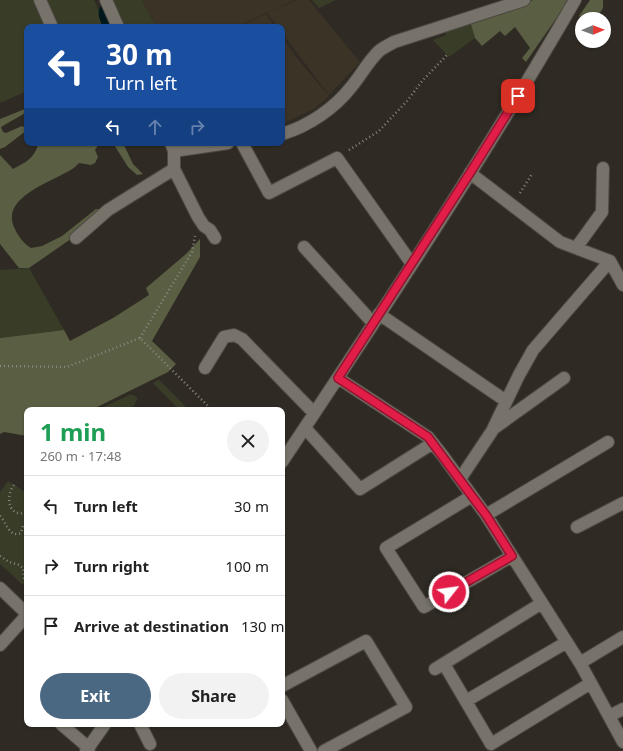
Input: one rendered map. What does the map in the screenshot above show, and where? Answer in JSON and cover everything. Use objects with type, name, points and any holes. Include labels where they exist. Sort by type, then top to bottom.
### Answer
[{"type":"street","points":[[40,0],[51,24]]},
{"type":"street","points":[[106,0],[117,24]]},
{"type":"street","points":[[285,133],[307,124],[335,104],[352,87],[379,51],[394,42],[524,0]]},
{"type":"street","points":[[285,458],[470,173],[575,0]]},
{"type":"street","points":[[186,146],[172,147],[174,169],[198,217],[215,238]]},
{"type":"street","points":[[244,146],[269,193],[336,158],[412,264]]},
{"type":"street","points":[[576,248],[602,212],[603,168]]},
{"type":"street","points":[[76,238],[108,210],[174,169]]},
{"type":"street","points":[[470,173],[560,242],[610,261],[622,280]]},
{"type":"street","points":[[304,247],[376,318],[506,401]]},
{"type":"street","points":[[460,479],[492,430],[533,350],[610,261]]},
{"type":"street","points":[[205,368],[224,337],[234,334],[242,339],[314,413]]},
{"type":"street","points":[[338,378],[428,437],[433,443],[486,515],[567,642],[623,742]]},
{"type":"street","points":[[492,430],[564,378]]},
{"type":"street","points":[[305,428],[360,489],[433,443]]},
{"type":"street","points":[[486,515],[608,442]]},
{"type":"street","points":[[472,496],[386,548],[424,607],[512,556]]},
{"type":"street","points":[[577,526],[623,503]]},
{"type":"street","points":[[1,592],[24,612]]},
{"type":"street","points":[[542,603],[440,667],[466,701],[491,744],[591,683]]},
{"type":"street","points":[[0,645],[24,618]]},
{"type":"street","points":[[580,663],[623,637]]},
{"type":"street","points":[[285,684],[366,641],[406,707],[324,751]]},
{"type":"street","points":[[466,701],[567,642]]},
{"type":"street","points":[[285,705],[311,751]]},
{"type":"street","points":[[609,716],[623,709]]},
{"type":"street","points":[[64,727],[88,749],[103,727]]},
{"type":"street","points":[[142,727],[150,744]]},
{"type":"path","points":[[336,158],[379,131],[407,101],[423,80],[447,55]]},
{"type":"path","points":[[512,205],[532,174]]},
{"type":"path","points":[[0,366],[67,367],[140,338],[192,252],[198,217]]},
{"type":"path","points":[[140,338],[209,407]]},
{"type":"path","points":[[14,485],[9,495],[10,505],[12,510],[18,513],[24,513]]},
{"type":"path","points":[[0,516],[14,534],[18,535],[22,533],[24,526]]},
{"type":"path","points":[[0,556],[9,562],[20,565],[23,568],[24,578]]},
{"type":"shaded area","points":[[142,0],[295,0],[243,24],[154,24]]},
{"type":"shaded area","points":[[297,0],[309,0],[360,62],[329,95],[285,37],[285,24],[276,24],[267,13]]},
{"type":"shaded area","points":[[266,14],[273,24],[244,24]]},
{"type":"shaded area","points":[[285,41],[296,57],[329,96],[314,109],[285,123]]},
{"type":"green space","points":[[0,0],[94,0],[105,24],[24,24],[24,92],[0,103]]},
{"type":"green space","points":[[110,0],[142,0],[154,24],[121,24]]},
{"type":"green space","points":[[312,0],[336,0],[319,8]]},
{"type":"green space","points":[[533,0],[569,0],[526,62],[522,58],[530,48],[515,27],[505,36],[500,31],[482,46],[475,38],[470,21]]},
{"type":"green space","points":[[590,0],[603,0],[603,8],[600,12],[582,12]]},
{"type":"green space","points":[[470,21],[475,38],[449,57],[433,40],[446,35],[444,29]]},
{"type":"green space","points":[[24,109],[24,114],[1,127],[3,132],[6,133],[22,126],[24,127],[24,132],[5,147],[0,149],[0,119]]},
{"type":"green space","points":[[38,146],[98,146],[95,150],[98,157],[95,163],[91,165],[79,163],[70,170],[30,192],[21,199],[14,208],[12,217],[14,227],[19,236],[31,248],[42,246],[62,236],[96,209],[106,209],[78,234],[29,268],[19,268],[0,244],[0,155],[13,169],[23,164],[35,153]]},
{"type":"green space","points":[[115,146],[124,146],[133,164],[143,174],[137,175],[128,167]]},
{"type":"green space","points":[[200,239],[200,257],[152,341],[176,364],[168,372],[97,407],[24,407],[24,435],[4,432],[0,434],[0,338],[64,330],[70,341],[113,318],[149,295],[146,288],[186,254]]},
{"type":"green space","points":[[29,268],[64,330],[0,338],[0,270]]},
{"type":"green space","points":[[159,380],[186,407],[177,407],[153,383]]},
{"type":"green space","points":[[131,394],[138,398],[133,407],[104,407]]},
{"type":"green space","points":[[8,481],[24,491],[23,585],[0,564],[0,492]]},
{"type":"water","points":[[102,4],[113,24],[102,24],[99,15]]},
{"type":"route","points":[[449,592],[512,556],[486,515],[428,437],[338,378],[518,96]]}]
